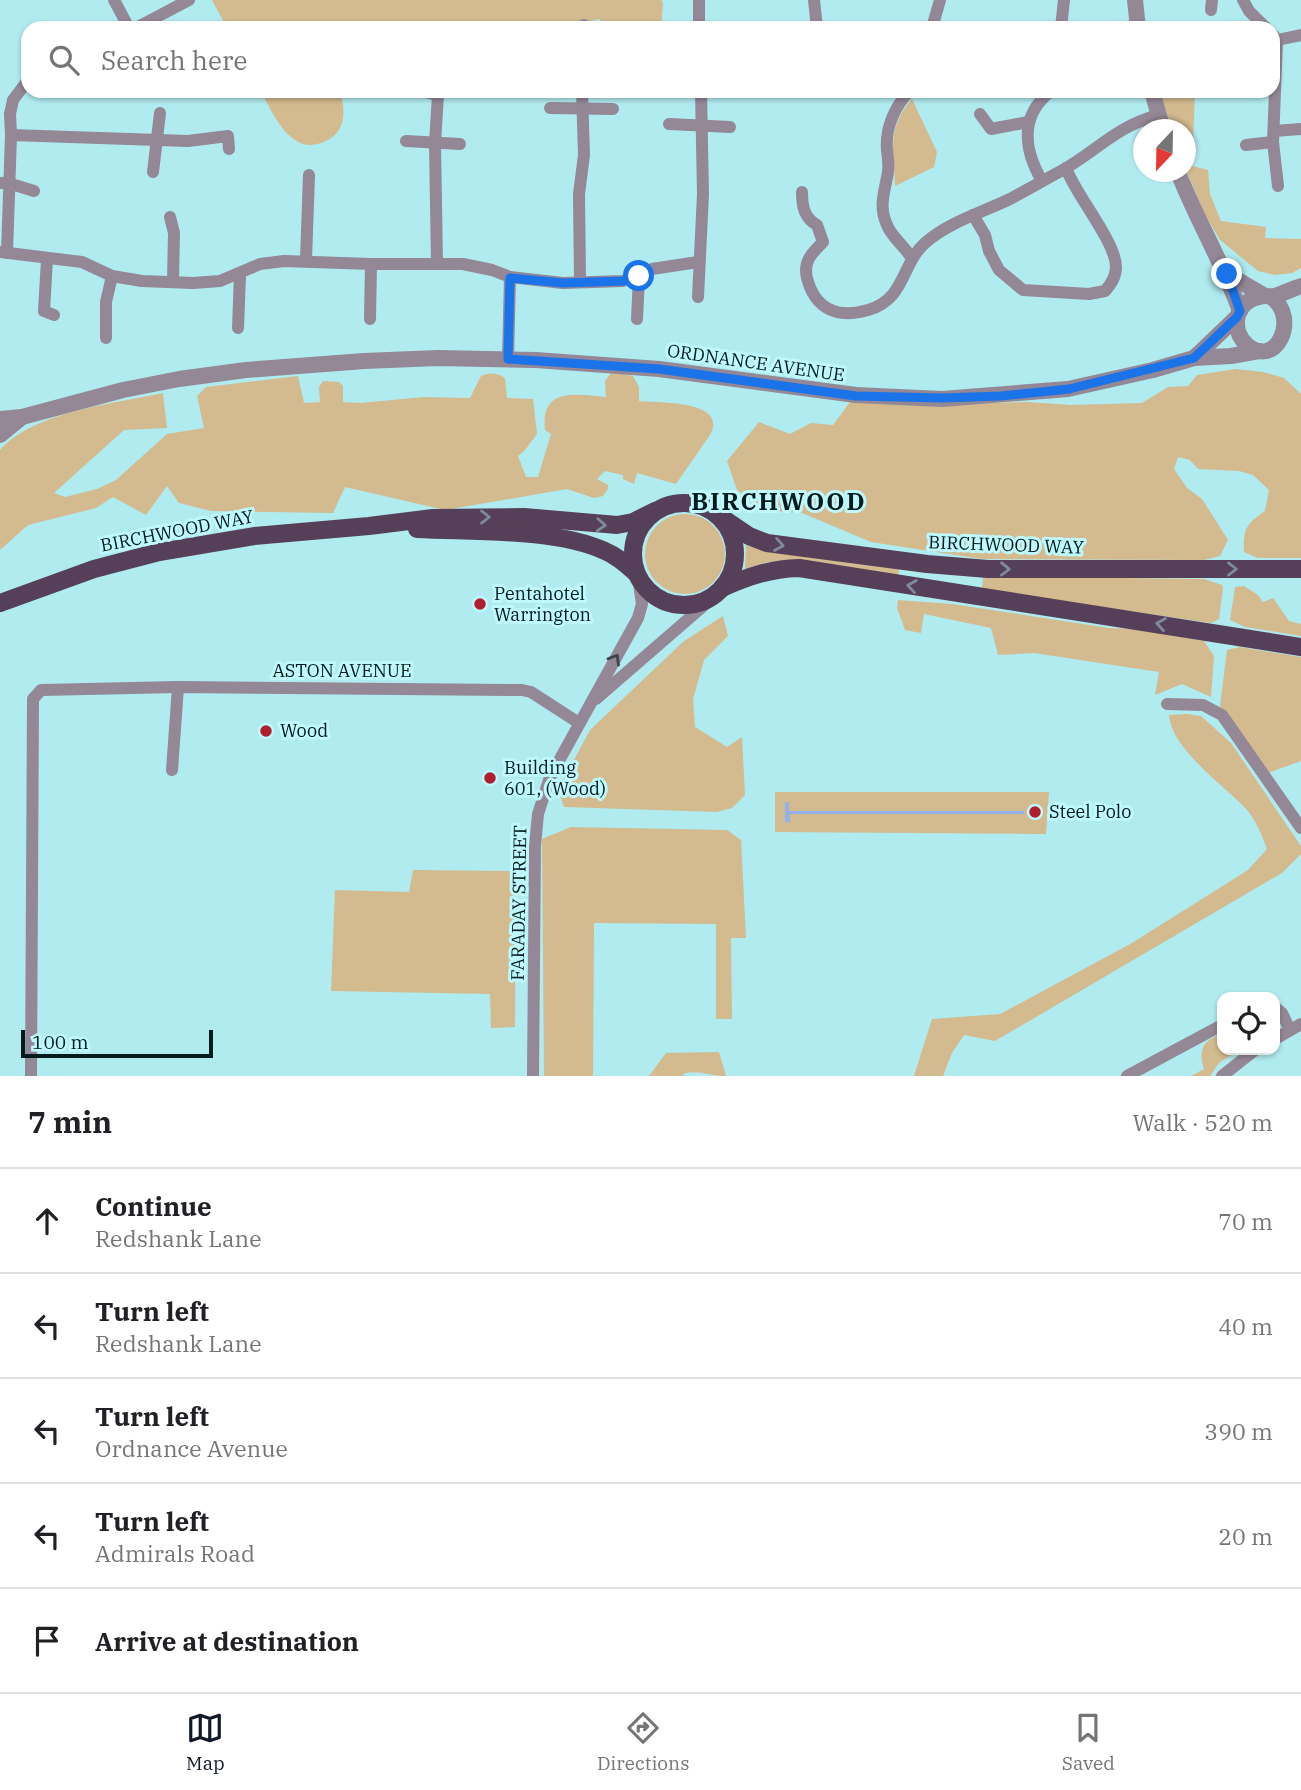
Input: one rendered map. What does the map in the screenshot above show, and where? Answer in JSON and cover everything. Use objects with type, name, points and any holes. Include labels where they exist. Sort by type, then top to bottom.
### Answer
[{"type":"main road","points":[[719,591],[731,575],[735,559],[729,528],[718,515],[694,503],[667,505],[655,511],[641,526],[633,545],[632,559],[637,575],[653,594],[673,604],[695,604],[756,573],[799,568],[1301,647]]},
{"type":"main road","name":"BIRCHWOOD WAY","points":[[0,603],[94,569],[159,552],[254,536],[433,518],[544,518],[617,525],[633,522],[655,511]]},
{"type":"main road","name":"BIRCHWOOD WAY","points":[[718,515],[749,536],[767,543],[927,564],[988,569],[1301,569]]},
{"type":"main road","name":"BIRCHWOOD WAY","points":[[369,526],[565,539],[606,551],[637,575]]},
{"type":"street","points":[[114,0],[125,21]]},
{"type":"street","points":[[149,21],[189,0]]},
{"type":"street","points":[[699,0],[699,21]]},
{"type":"street","points":[[814,0],[816,21]]},
{"type":"street","points":[[934,21],[940,0]]},
{"type":"street","points":[[1062,21],[1063,0]]},
{"type":"street","points":[[1135,0],[1137,21]]},
{"type":"street","points":[[1242,0],[1259,21]]},
{"type":"street","points":[[1280,37],[1301,35]]},
{"type":"street","points":[[21,89],[13,100],[10,114],[11,135],[4,183],[3,253],[32,254],[47,259],[82,262],[112,276],[142,281],[193,283],[220,281],[240,275],[260,264],[306,260],[371,264],[463,264],[492,270],[510,278],[549,282],[623,281],[652,269],[698,262]]},
{"type":"street","points":[[438,98],[435,144],[438,264]]},
{"type":"street","points":[[580,281],[579,194],[584,155],[582,98]]},
{"type":"street","points":[[698,298],[703,194],[701,98]]},
{"type":"street","points":[[904,98],[894,113],[889,128],[889,160],[882,199],[887,225],[912,259]]},
{"type":"street","points":[[1042,181],[1032,164],[1026,136],[1028,122],[1035,108],[1044,98]]},
{"type":"street","points":[[1154,98],[1159,119]]},
{"type":"street","points":[[1274,98],[1278,186]]},
{"type":"street","points":[[550,108],[613,109]]},
{"type":"street","points":[[153,172],[160,113]]},
{"type":"street","points":[[980,114],[991,129],[1028,122]]},
{"type":"street","points":[[669,124],[730,127]]},
{"type":"street","points":[[802,192],[802,208],[809,221],[817,225],[823,242],[808,257],[805,269],[813,297],[827,310],[845,313],[869,310],[883,303],[899,288],[912,259],[923,244],[946,228],[1066,168],[1133,124]]},
{"type":"street","points":[[1246,145],[1301,129]]},
{"type":"street","points":[[11,135],[188,141],[228,136],[229,149]]},
{"type":"street","points":[[406,141],[460,144]]},
{"type":"street","points":[[973,215],[985,234],[989,251],[999,270],[1023,290],[1089,294],[1105,291],[1115,276],[1115,257],[1090,210],[1071,182],[1066,168]]},
{"type":"street","points":[[306,260],[311,172]]},
{"type":"street","points":[[1182,182],[1227,274],[1238,314],[1239,335],[1244,342],[1259,351],[1278,347],[1289,335],[1301,307]]},
{"type":"street","points":[[4,183],[34,191]]},
{"type":"street","points":[[170,217],[174,233],[173,281]]},
{"type":"street","points":[[47,259],[44,311],[54,315]]},
{"type":"street","points":[[370,319],[371,264]]},
{"type":"street","points":[[1227,274],[1286,307],[1292,325]]},
{"type":"street","points":[[238,328],[240,275]]},
{"type":"street","points":[[106,338],[106,302],[112,276]]},
{"type":"street","points":[[637,319],[639,276]]},
{"type":"street","points":[[508,359],[510,278]]},
{"type":"street","points":[[1238,314],[1250,300],[1301,286]]},
{"type":"street","name":"ORDNANCE AVENUE","points":[[1194,358],[1238,314]]},
{"type":"street","name":"ORDNANCE AVENUE","points":[[0,419],[22,417],[123,390],[246,370],[364,360],[508,359],[659,369],[856,396],[942,398],[1069,389],[1194,358],[1259,351]]},
{"type":"street","name":"ORDNANCE AVENUE","points":[[0,435],[22,417]]},
{"type":"street","name":"FARADAY STREET","points":[[534,1076],[535,846],[538,814],[550,777],[638,618],[642,604],[637,575]]},
{"type":"street","name":"FARADAY STREET","points":[[593,701],[719,591]]},
{"type":"street","points":[[172,770],[178,687]]},
{"type":"street","name":"ASTON AVENUE","points":[[31,1076],[32,706],[36,693],[41,690],[178,687],[522,690],[531,692],[579,723]]},
{"type":"street","points":[[1167,704],[1203,705],[1222,715],[1299,822]]},
{"type":"street","points":[[1280,1011],[1296,1027],[1280,1036]]},
{"type":"street","points":[[1127,1076],[1217,1028]]},
{"type":"street","points":[[1222,1076],[1249,1055]]},
{"type":"shaded area","points":[[212,0],[661,0],[663,3],[662,21],[223,21]]},
{"type":"shaded area","points":[[264,98],[342,98],[343,117],[339,130],[321,143],[300,143],[282,127]]},
{"type":"shaded area","points":[[1161,98],[1195,98],[1194,119],[1169,119]]},
{"type":"shaded area","points":[[912,99],[937,152],[934,167],[895,186],[893,140],[898,120]]},
{"type":"shaded area","points":[[1196,167],[1208,170],[1210,194],[1221,221],[1266,227],[1265,238],[1301,239],[1301,268],[1292,273],[1275,275],[1258,271],[1220,240],[1205,215],[1191,182],[1196,182]]},
{"type":"shaded area","points":[[1236,369],[1284,378],[1301,394],[1301,558],[1258,558],[1244,552],[1247,528],[1265,511],[1269,490],[1253,475],[1239,471],[1198,469],[1190,460],[1178,457],[1174,469],[1187,488],[1202,499],[1228,540],[1220,556],[1204,560],[982,559],[871,542],[802,513],[766,511],[737,490],[727,461],[759,422],[790,434],[811,423],[833,425],[850,402],[921,405],[1142,403],[1168,387],[1188,386],[1197,375]]},
{"type":"shaded area","points":[[612,372],[633,376],[639,387],[639,401],[675,403],[701,409],[710,415],[713,424],[710,435],[676,484],[637,473],[634,484],[623,479],[623,475],[605,471],[597,479],[608,485],[603,496],[594,498],[567,489],[445,510],[345,487],[333,513],[211,511],[179,503],[167,486],[146,515],[113,497],[96,508],[28,525],[0,550],[0,450],[33,426],[76,411],[163,393],[167,428],[124,430],[54,493],[65,497],[97,489],[116,480],[167,434],[204,428],[197,396],[206,387],[298,376],[304,403],[320,402],[319,387],[323,381],[339,382],[343,386],[343,402],[360,403],[424,397],[470,398],[481,376],[494,374],[505,378],[507,398],[533,399],[537,434],[518,456],[526,477],[538,477],[551,434],[545,430],[548,406],[562,396],[606,397],[605,381]]},
{"type":"shaded area","points":[[685,514],[700,517],[713,526],[722,539],[725,554],[722,569],[713,582],[700,591],[685,594],[670,591],[657,582],[648,569],[645,554],[648,539],[657,526],[670,517]]},
{"type":"shaded area","points":[[746,545],[770,552],[899,568],[898,577],[786,561],[768,562],[745,569]]},
{"type":"shaded area","points":[[983,576],[1204,579],[1222,585],[1223,588],[1219,619],[1211,623],[982,590]]},
{"type":"shaded area","points":[[1244,586],[1258,595],[1263,602],[1273,598],[1289,621],[1301,624],[1301,636],[1245,627],[1230,620],[1235,587]]},
{"type":"shaded area","points":[[898,600],[952,604],[1109,628],[1140,629],[1204,641],[1214,656],[1211,697],[1182,684],[1155,695],[1159,672],[1034,653],[998,655],[991,628],[924,614],[921,633],[905,630],[897,608]]},
{"type":"shaded area","points":[[723,616],[728,636],[704,660],[693,699],[695,727],[727,747],[742,737],[745,795],[732,808],[717,812],[564,807],[558,790],[590,730],[684,641]]},
{"type":"shaded area","points":[[1240,647],[1301,657],[1301,761],[1268,773],[1220,706],[1227,650]]},
{"type":"shaded area","points":[[1169,715],[1201,716],[1231,743],[1301,846],[1301,854],[1282,873],[995,1041],[964,1035],[952,1053],[943,1076],[914,1076],[932,1019],[1000,1014],[1132,943],[1248,870],[1267,849],[1247,810],[1200,766],[1179,741]]},
{"type":"shaded area","points":[[775,792],[1049,792],[1046,834],[775,832]]},
{"type":"shaded area","points":[[571,827],[727,830],[741,840],[746,938],[731,938],[732,1019],[716,1019],[716,924],[594,923],[593,1076],[544,1076],[542,839]]},
{"type":"shaded area","points":[[413,870],[516,871],[515,1027],[491,1028],[490,994],[331,991],[335,890],[409,892]]},
{"type":"shaded area","points":[[1217,1036],[1217,1055],[1231,1055],[1219,1063],[1210,1076],[1191,1076],[1204,1069],[1202,1051],[1210,1039]]},
{"type":"shaded area","points":[[719,1052],[726,1076],[696,1072],[685,1073],[683,1076],[649,1076],[666,1053]]},
{"type":"water","points":[[785,802],[789,802],[789,811],[1024,811],[1024,814],[790,814],[790,822],[785,822]]},
{"type":"place","name":"Pentahotel Warrington","points":[[480,604]]},
{"type":"place","name":"Wood","points":[[266,731]]},
{"type":"place","name":"Building 601, (Wood)","points":[[490,778]]},
{"type":"place","name":"Steel Polo","points":[[1035,812]]},
{"type":"district","name":"BIRCHWOOD","points":[[779,502]]},
{"type":"route","points":[[639,276],[623,281],[563,283],[510,278],[508,359],[659,369],[856,396],[942,398],[1001,396],[1069,389],[1194,358],[1240,311],[1227,274]]}]
